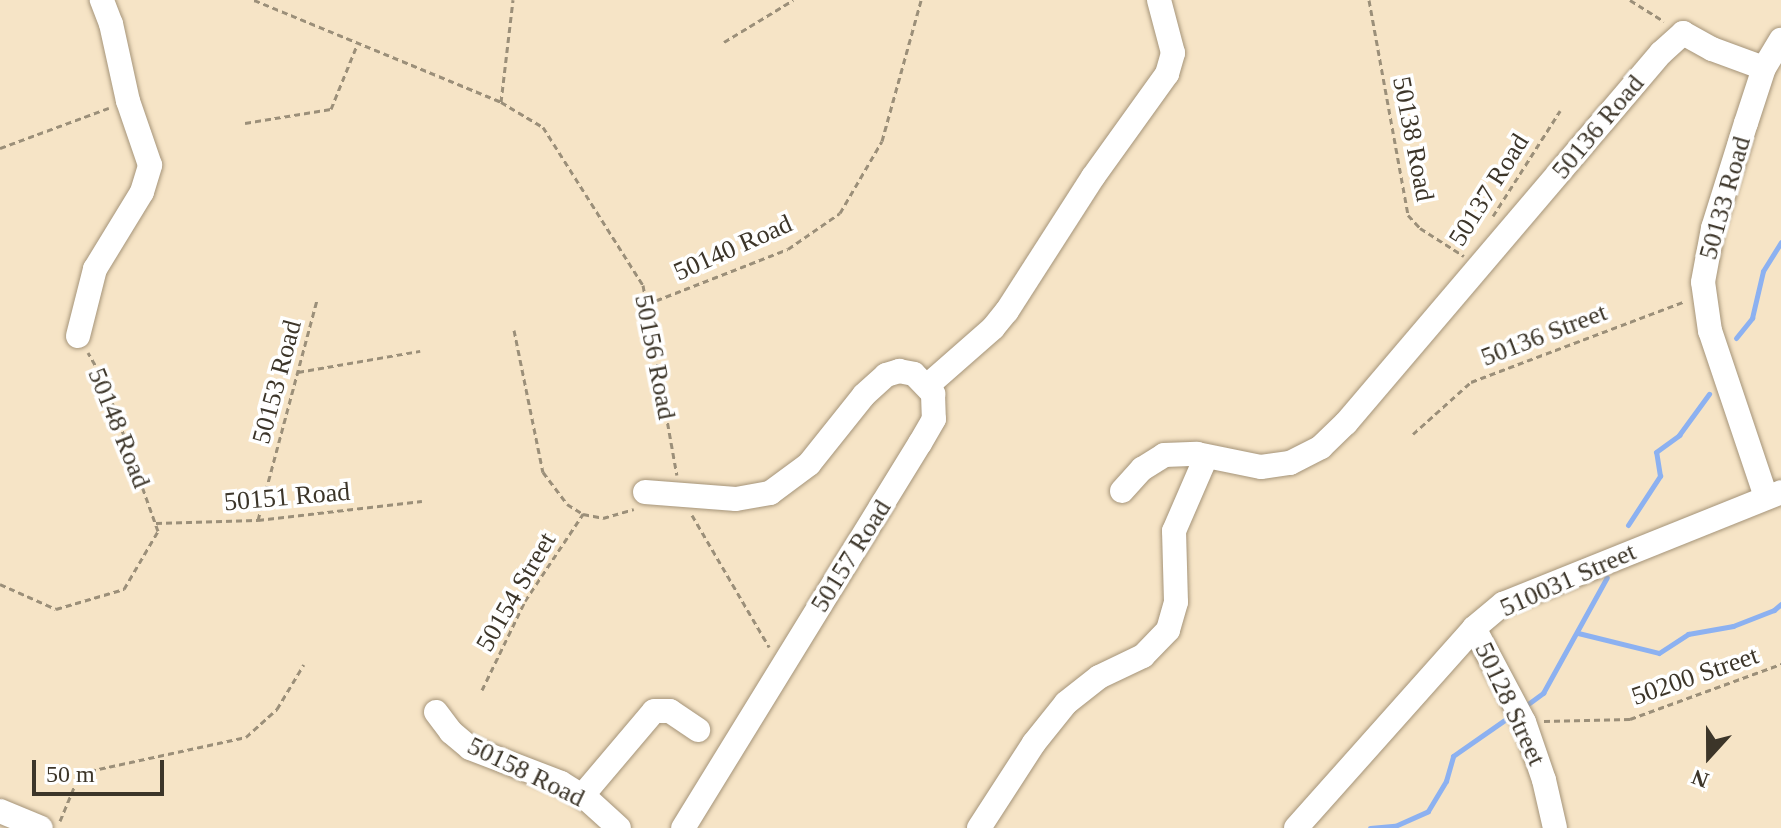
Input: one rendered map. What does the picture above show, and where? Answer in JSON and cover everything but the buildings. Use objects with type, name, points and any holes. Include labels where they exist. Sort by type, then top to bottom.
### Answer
[{"type":"street","name":"50148 Road","points":[[78,336],[95,269],[142,192],[150,172],[150,157],[128,101],[111,24],[102,0]]},
{"type":"street","points":[[644,499],[681,495],[736,499],[770,493],[809,464],[875,383],[899,371],[914,374],[927,386],[993,328],[1093,177],[1167,74],[1173,53],[1159,0]]},
{"type":"street","points":[[1683,33],[1712,49],[1764,68]]},
{"type":"street","name":"50136 Road","points":[[1122,491],[1142,469],[1164,455],[1206,457],[1261,467],[1307,457],[1346,423],[1661,53],[1683,33]]},
{"type":"street","name":"50133 Road","points":[[1774,495],[1710,331],[1703,294],[1713,228],[1764,68],[1781,40]]},
{"type":"street","name":"50157 Road","points":[[781,668],[934,419],[935,406],[927,386]]},
{"type":"street","points":[[979,828],[1034,743],[1066,703],[1099,677],[1143,656],[1168,630],[1176,602],[1174,531],[1206,457]]},
{"type":"street","name":"510031 Street","points":[[1296,828],[1474,628],[1503,604],[1774,495]]},
{"type":"street","name":"50128 Street","points":[[1474,628],[1524,722],[1544,780],[1555,828]]},
{"type":"street","points":[[683,828],[781,668]]},
{"type":"street","points":[[582,796],[654,711],[670,711],[698,730]]},
{"type":"street","name":"50158 Road","points":[[436,712],[451,732],[470,748],[534,772],[582,796],[619,828]]},
{"type":"street","points":[[0,811],[41,828]]},
{"type":"path","name":"50156 Road","points":[[254,0],[501,102],[543,127],[643,285],[681,495],[781,668]]},
{"type":"path","points":[[501,102],[513,0]]},
{"type":"path","points":[[724,42],[793,0]]},
{"type":"path","name":"50140 Road","points":[[646,305],[788,249],[840,213],[882,141],[921,0]]},
{"type":"path","name":"50138 Road","points":[[1369,0],[1408,215],[1420,228],[1466,258]]},
{"type":"path","points":[[1630,0],[1683,33]]},
{"type":"path","points":[[245,123],[331,109],[357,45]]},
{"type":"path","points":[[0,148],[128,101]]},
{"type":"path","name":"50137 Road","points":[[1492,218],[1560,111]]},
{"type":"path","name":"50137 Road","points":[[1457,290],[1466,258]]},
{"type":"path","name":"50136 Street","points":[[1413,434],[1471,382],[1703,294]]},
{"type":"path","name":"50153 Road","points":[[258,520],[317,300]]},
{"type":"path","points":[[514,330],[543,472],[567,504],[583,514],[603,518],[644,499]]},
{"type":"path","name":"50148 Road","points":[[0,584],[56,609],[124,589],[158,531],[105,382],[78,336]]},
{"type":"path","points":[[298,372],[420,351]]},
{"type":"path","name":"50151 Road","points":[[156,523],[258,520],[422,501]]},
{"type":"path","name":"50154 Street","points":[[482,690],[525,601],[583,514]]},
{"type":"path","points":[[57,828],[80,773],[246,737],[277,709],[304,664]]},
{"type":"path","name":"50200 Street","points":[[1524,722],[1630,719],[1781,664]]},
{"type":"waterway","points":[[1736,338],[1752,318],[1763,271],[1781,242]]},
{"type":"waterway","points":[[1628,525],[1660,476],[1656,452],[1679,435],[1709,394]]},
{"type":"waterway","points":[[1528,704],[1543,693],[1607,577]]},
{"type":"waterway","points":[[1578,633],[1659,653],[1688,634],[1733,626],[1774,610],[1781,604]]},
{"type":"waterway","points":[[1370,828],[1395,826],[1428,811],[1446,781],[1453,756],[1509,717]]}]
